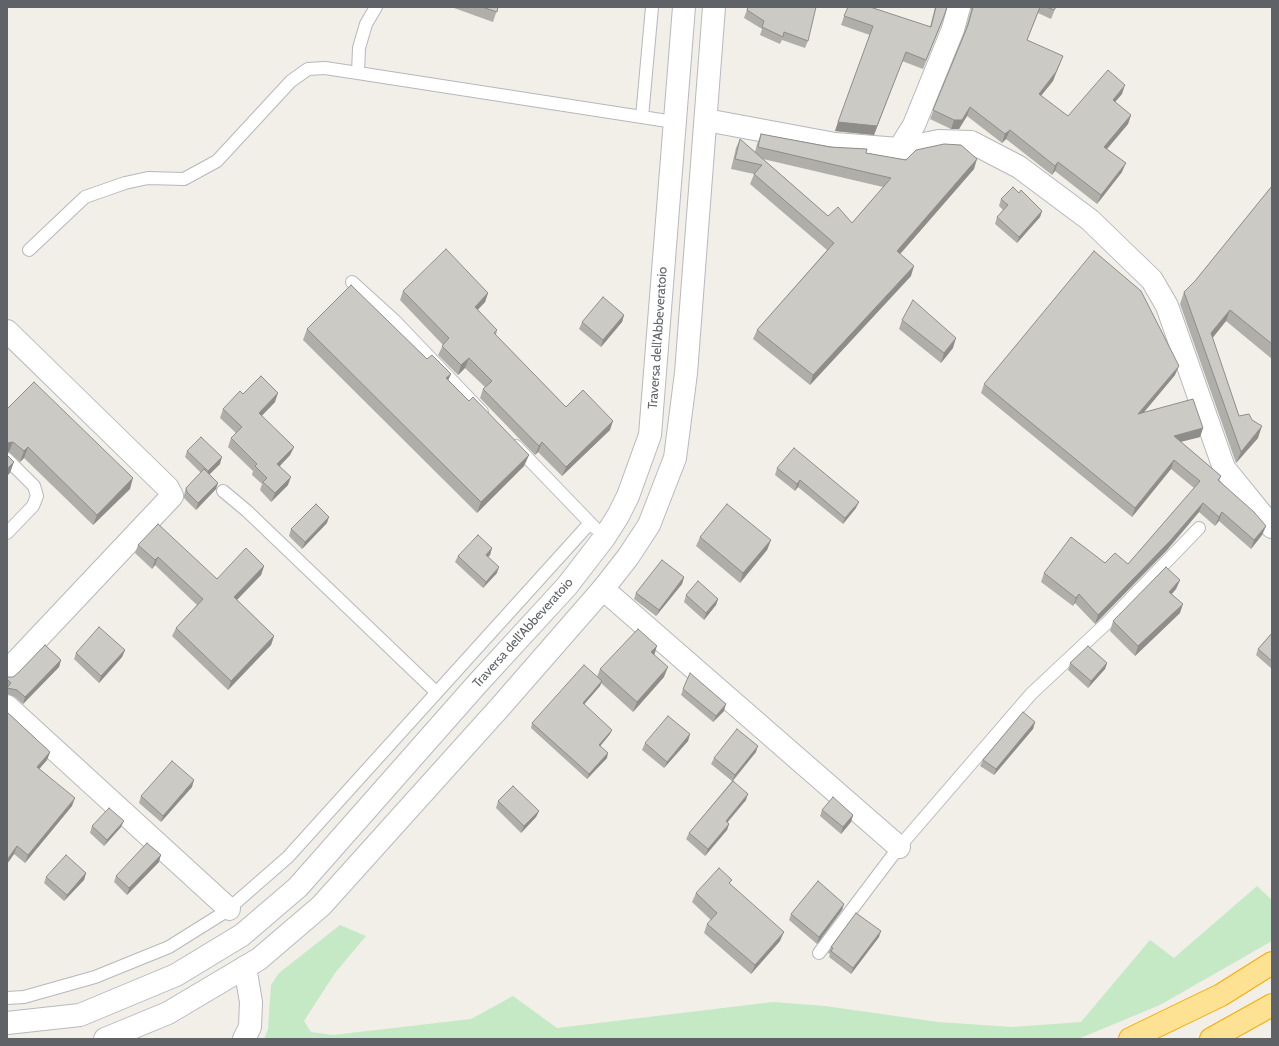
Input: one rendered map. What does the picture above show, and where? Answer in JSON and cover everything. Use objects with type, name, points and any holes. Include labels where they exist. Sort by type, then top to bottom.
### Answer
[{"type":"highway","points":[[1130,1039],[1221,995],[1272,963]]},
{"type":"highway","points":[[1211,1039],[1272,1005]]},
{"type":"street","name":"Traversa dell'Abbeveratoio","points":[[7,1024],[80,1015],[176,975],[242,935],[298,887],[477,684],[566,586],[597,530],[618,516],[628,496],[650,435],[684,7]]},
{"type":"street","points":[[105,1039],[168,1013],[259,959],[322,906],[502,706],[604,589],[649,525],[675,458],[686,373],[714,7]]},
{"type":"street","points":[[899,149],[914,125],[953,28],[958,7]]},
{"type":"street","points":[[706,120],[835,144],[899,149],[939,141],[971,142],[1018,167],[1090,220],[1152,280],[1167,306],[1224,468],[1272,527]]},
{"type":"street","points":[[7,331],[168,488],[172,496],[7,671]]},
{"type":"street","points":[[604,589],[899,847]]},
{"type":"street","points":[[7,706],[229,909]]},
{"type":"street","points":[[244,1039],[250,1027],[251,1002],[245,967]]},
{"type":"lane","points":[[358,73],[359,48],[366,24],[376,7]]},
{"type":"lane","points":[[642,117],[652,7]]},
{"type":"lane","points":[[29,250],[85,197],[125,182],[148,178],[184,179],[217,161],[291,81],[308,69],[325,68],[674,122]]},
{"type":"lane","points":[[352,282],[394,321],[489,418]]},
{"type":"lane","points":[[7,998],[24,997],[95,977],[169,946],[229,909],[288,857],[436,692],[597,530],[505,435]]},
{"type":"lane","points":[[7,459],[34,486],[37,496],[33,506],[7,533]]},
{"type":"lane","points":[[223,490],[247,511],[436,692]]},
{"type":"lane","points":[[820,953],[899,847],[1031,694],[1111,619],[1199,528]]},
{"type":"green space","points":[[1257,886],[1272,900],[1272,941],[1160,1005],[1078,1039],[264,1039],[268,1029],[271,985],[279,973],[340,925],[366,936],[335,973],[304,1021],[311,1032],[333,1035],[471,1019],[513,996],[557,1028],[773,1002],[825,1006],[938,1022],[1013,1027],[1081,1022],[1150,940],[1174,958]]},
{"type":"building","points":[[482,7],[498,7],[497,12]]},
{"type":"building","points":[[748,7],[816,7],[808,41],[784,32],[783,37],[762,27],[764,21],[747,10]]},
{"type":"building","points":[[848,7],[870,7],[931,27],[936,7],[947,7],[926,60],[906,52],[877,126],[838,122],[873,26],[844,16]]},
{"type":"building","points":[[973,7],[1040,7],[1027,40],[1063,56],[1056,72],[1039,94],[1068,116],[1108,70],[1125,85],[1113,100],[1131,115],[1104,147],[1126,163],[1101,195],[1058,162],[1055,166],[1010,130],[1005,134],[970,107],[962,120],[954,120],[933,110],[968,25]]},
{"type":"building","points":[[1047,7],[1056,7],[1054,10]]},
{"type":"building","points":[[761,134],[830,147],[867,149],[866,153],[906,160],[916,150],[944,144],[961,145],[977,159],[897,251],[914,266],[813,375],[757,330],[834,243],[754,174],[762,165],[735,159],[740,139],[828,216],[838,207],[852,223],[891,178],[758,147]]},
{"type":"building","points":[[1272,186],[1272,344],[1230,310],[1211,333],[1239,416],[1249,414],[1252,420],[1262,426],[1241,452],[1184,292],[1195,281]]},
{"type":"building","points":[[1013,187],[1019,193],[1021,190],[1042,211],[1019,237],[997,217],[1008,205],[1001,199]]},
{"type":"building","points":[[446,249],[488,293],[475,307],[497,330],[494,333],[566,407],[583,390],[613,421],[566,467],[542,442],[539,446],[483,389],[492,381],[469,358],[461,365],[442,346],[449,338],[403,291]]},
{"type":"building","points":[[1094,251],[1141,291],[1179,366],[1138,414],[1193,399],[1203,428],[1174,436],[1221,476],[1218,480],[1254,512],[1266,526],[1254,540],[1222,512],[1219,517],[1203,503],[1170,541],[1098,615],[1079,594],[1076,598],[1044,573],[1071,537],[1105,563],[1115,553],[1128,564],[1200,481],[1174,460],[1135,508],[984,384]]},
{"type":"building","points":[[351,285],[427,359],[432,355],[451,374],[446,378],[469,401],[473,397],[529,455],[481,502],[307,329]]},
{"type":"building","points":[[603,297],[624,315],[603,340],[582,322]]},
{"type":"building","points":[[913,300],[956,338],[944,353],[902,320]]},
{"type":"building","points":[[261,376],[278,393],[259,413],[294,447],[277,464],[291,477],[275,493],[263,482],[267,478],[255,466],[257,464],[231,438],[242,427],[223,409],[240,391],[243,394]]},
{"type":"building","points":[[34,382],[133,478],[97,515],[28,447],[24,451],[13,442],[7,443],[7,409]]},
{"type":"building","points":[[201,437],[222,457],[208,471],[187,451]]},
{"type":"building","points":[[794,448],[859,502],[845,518],[800,480],[797,484],[777,468]]},
{"type":"building","points":[[7,455],[14,462],[7,469]]},
{"type":"building","points":[[204,469],[218,483],[198,503],[187,492],[186,488]]},
{"type":"building","points":[[316,504],[329,517],[305,542],[291,529]]},
{"type":"building","points":[[727,504],[771,540],[743,573],[700,537]]},
{"type":"building","points":[[158,524],[217,579],[246,548],[264,566],[234,597],[274,636],[231,681],[176,628],[203,599],[158,557],[155,560],[138,545]]},
{"type":"building","points":[[478,535],[492,548],[486,555],[499,567],[486,582],[458,556]]},
{"type":"building","points":[[662,560],[684,577],[659,610],[636,593]]},
{"type":"building","points":[[1166,567],[1180,580],[1169,592],[1183,604],[1138,646],[1113,621]]},
{"type":"building","points":[[698,581],[718,599],[706,613],[686,595]]},
{"type":"building","points":[[99,627],[125,650],[101,676],[76,653]]},
{"type":"building","points":[[638,629],[657,646],[651,652],[668,667],[637,702],[600,669]]},
{"type":"building","points":[[1272,633],[1272,661],[1258,649]]},
{"type":"building","points":[[45,645],[61,660],[25,697],[17,690],[7,688],[11,683],[7,677],[13,677],[18,673]]},
{"type":"building","points":[[1088,646],[1107,663],[1091,681],[1070,663]]},
{"type":"building","points":[[584,665],[602,681],[583,703],[612,730],[599,745],[608,753],[589,774],[532,723]]},
{"type":"building","points":[[690,673],[726,704],[716,716],[683,689]]},
{"type":"building","points":[[7,712],[50,752],[37,767],[75,798],[28,855],[17,846],[7,860]]},
{"type":"building","points":[[1023,712],[1035,722],[996,769],[983,760]]},
{"type":"building","points":[[668,716],[690,734],[667,762],[645,743]]},
{"type":"building","points":[[737,729],[758,746],[735,775],[714,758]]},
{"type":"building","points":[[172,761],[194,780],[163,816],[141,796]]},
{"type":"building","points":[[733,781],[748,794],[726,821],[729,824],[708,849],[689,833]]},
{"type":"building","points":[[513,786],[539,811],[524,826],[498,801]]},
{"type":"building","points":[[833,797],[853,815],[843,827],[822,810]]},
{"type":"building","points":[[109,808],[124,821],[107,840],[92,826]]},
{"type":"building","points":[[147,843],[161,855],[129,888],[116,876]]},
{"type":"building","points":[[66,855],[86,873],[67,895],[46,877]]},
{"type":"building","points":[[719,868],[732,880],[729,883],[784,932],[755,965],[707,924],[717,913],[696,893]]},
{"type":"building","points":[[818,881],[844,904],[819,937],[791,914]]},
{"type":"building","points":[[856,913],[881,931],[853,968],[831,951],[833,948],[831,947]]}]
